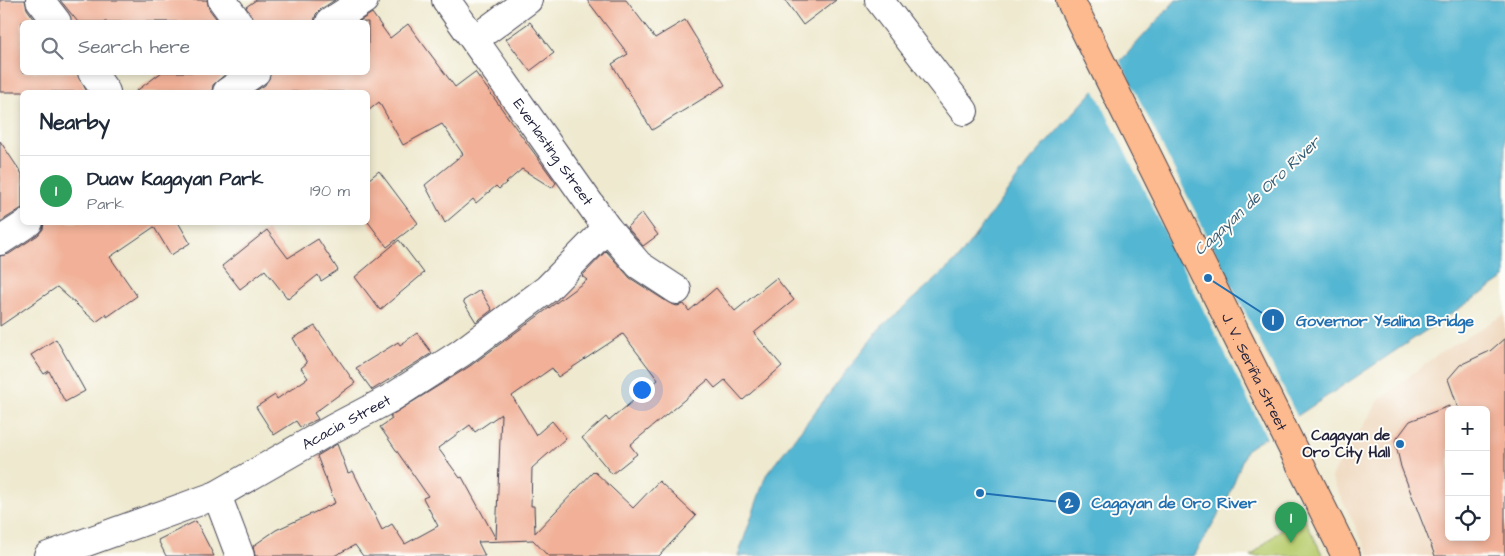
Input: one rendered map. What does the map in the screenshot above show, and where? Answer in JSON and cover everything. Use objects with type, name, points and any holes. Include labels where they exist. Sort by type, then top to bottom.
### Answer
[{"type":"main road","name":"J. V. Seriña Street","points":[[1070,0],[1346,556]]},
{"type":"street","points":[[40,0],[55,20]]},
{"type":"street","points":[[222,0],[237,20]]},
{"type":"street","points":[[333,20],[364,0]]},
{"type":"street","name":"Everlasting Street","points":[[446,0],[607,228],[639,265],[677,290]]},
{"type":"street","points":[[475,39],[528,0]]},
{"type":"street","points":[[879,0],[964,111]]},
{"type":"street","points":[[94,75],[105,90]]},
{"type":"street","points":[[230,90],[252,75]]},
{"type":"street","points":[[0,240],[24,225]]},
{"type":"street","name":"Acacia Street","points":[[48,556],[217,495],[334,428],[384,402],[460,354],[547,289],[607,228]]},
{"type":"street","points":[[217,495],[240,556]]},
{"type":"shaded area","name":"Cagayan de Oro City Hall","points":[[1505,314],[1505,556],[1370,556],[1331,477],[1380,399],[1438,354]]},
{"type":"green space","points":[[1299,507],[1323,556],[1251,556],[1280,530]]},
{"type":"water","points":[[1176,0],[1505,0],[1505,278],[1246,450],[1228,498],[1194,556],[738,556],[766,475],[880,328],[958,259],[1029,162]]},
{"type":"pier","points":[[1119,59],[1298,418],[1267,438],[1093,87]]},
{"type":"building","points":[[0,0],[25,0],[27,9],[35,20],[20,20],[20,75],[78,75],[86,90],[20,90],[20,92],[0,92]]},
{"type":"building","points":[[60,0],[207,0],[209,9],[217,20],[76,20]]},
{"type":"building","points":[[256,0],[335,0],[321,9],[316,14],[314,20],[252,20],[246,7]]},
{"type":"building","points":[[587,0],[626,0],[655,38],[685,20],[725,85],[652,130],[612,64],[628,54]]},
{"type":"building","points":[[785,0],[836,0],[803,25]]},
{"type":"building","points":[[372,13],[390,38],[408,24],[455,87],[475,72],[556,183],[552,188],[522,169],[499,189],[496,186],[476,203],[473,199],[445,223],[425,185],[463,154],[442,124],[403,145],[379,102],[370,109],[370,90],[257,90],[265,85],[270,75],[370,75],[370,20],[361,20]]},
{"type":"building","points":[[530,22],[554,53],[530,71],[506,39]]},
{"type":"building","points":[[158,75],[225,75],[213,85],[212,90],[138,90]]},
{"type":"building","points":[[0,141],[20,171],[20,209],[0,222]]},
{"type":"building","points":[[379,171],[418,223],[387,247],[370,225],[370,178]]},
{"type":"building","points":[[642,213],[658,235],[643,246],[627,227]]},
{"type":"building","points":[[44,225],[180,225],[190,243],[171,255],[154,227],[110,257],[137,296],[107,317],[107,314],[96,322],[57,287],[0,326],[0,256],[9,254],[38,235]]},
{"type":"building","points":[[267,230],[288,258],[318,239],[338,270],[321,281],[318,275],[288,299],[265,270],[240,289],[222,266]]},
{"type":"building","points":[[399,240],[424,273],[380,310],[355,277]]},
{"type":"building","points":[[606,251],[630,278],[669,303],[677,306],[684,304],[689,311],[716,288],[735,311],[776,278],[794,300],[754,333],[782,366],[743,400],[725,380],[715,388],[708,380],[630,445],[637,454],[612,474],[582,438],[606,417],[609,421],[658,380],[623,334],[558,377],[552,368],[512,396],[536,435],[552,421],[566,438],[532,468],[531,506],[534,506],[535,533],[594,471],[633,508],[659,481],[696,516],[659,556],[548,556],[533,540],[478,542],[485,556],[363,556],[355,545],[334,556],[255,556],[253,546],[276,530],[335,503],[317,456],[337,444],[348,473],[353,471],[382,530],[392,524],[405,544],[438,526],[423,498],[428,496],[380,427],[392,419],[390,416],[470,366],[587,280],[582,276]],"holes":[[[501,414],[496,539],[462,477],[460,478],[438,448],[470,425],[475,432]]]},
{"type":"building","points":[[480,290],[492,310],[476,322],[463,301]]},
{"type":"building","points":[[315,326],[355,383],[314,413],[318,419],[300,427],[296,421],[274,435],[256,407],[275,395],[277,399],[308,378],[301,368],[307,363],[293,338]]},
{"type":"building","points":[[417,333],[432,353],[372,390],[356,368],[398,342],[400,345]]},
{"type":"building","points":[[1505,338],[1505,556],[1435,556],[1401,467],[1395,441],[1410,421],[1445,408],[1445,541],[1490,541],[1490,406],[1458,406],[1448,379],[1460,365],[1490,351]]},
{"type":"building","points":[[56,339],[85,391],[65,402],[49,371],[44,374],[31,355]]},
{"type":"building","points":[[196,521],[214,556],[166,556],[158,540]]},
{"type":"place","name":"Governor Ysalina Bridge","points":[[1208,278]]},
{"type":"place","name":"Cagayan de Oro City Hall","points":[[1400,444]]},
{"type":"place","name":"Cagayan de Oro River","points":[[980,493]]},
{"type":"place","name":"Duaw Kagayan Park","points":[[1291,543]]}]
